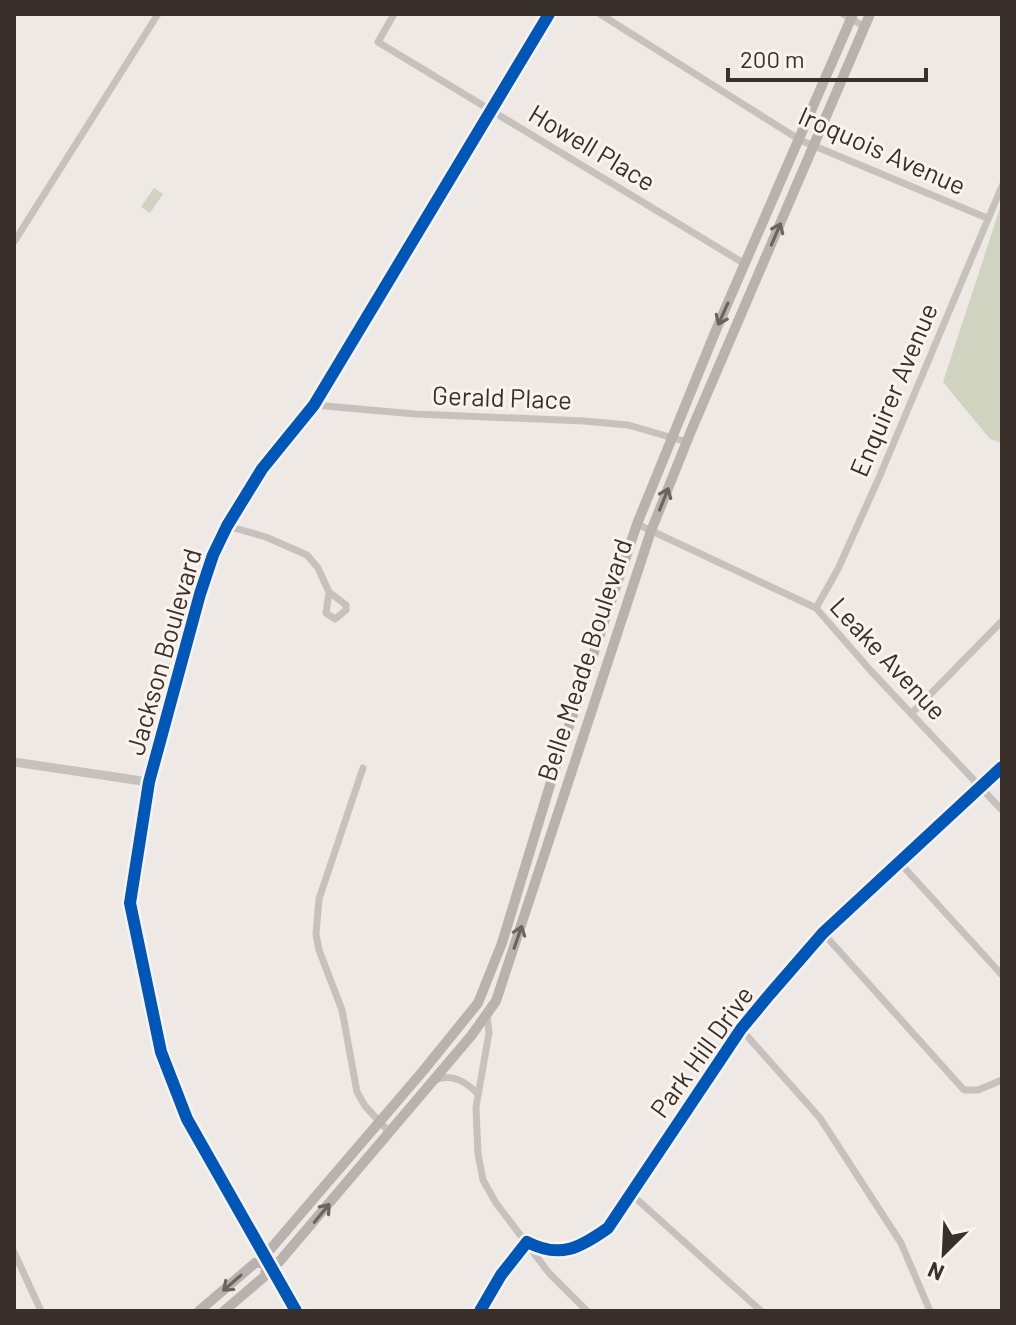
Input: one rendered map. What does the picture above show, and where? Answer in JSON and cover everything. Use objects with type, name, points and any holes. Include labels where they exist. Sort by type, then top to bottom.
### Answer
[{"type":"main road","name":"Belle Meade Boulevard","points":[[199,1311],[255,1263],[279,1262],[390,1133],[496,1001],[651,531],[870,14]]},
{"type":"main road","name":"Belle Meade Boulevard","points":[[224,1311],[265,1276],[268,1252],[476,1008],[502,943],[573,714],[637,524],[800,140],[849,16]]},
{"type":"main road","points":[[745,264],[760,270]]},
{"type":"main road","points":[[587,671],[602,675]]},
{"type":"main road","points":[[573,714],[588,719]]},
{"type":"main road","points":[[476,1008],[487,1015]]},
{"type":"main road","points":[[423,1071],[433,1081]]},
{"type":"main road","points":[[330,1179],[342,1190]]},
{"type":"street","points":[[14,242],[158,14]]},
{"type":"street","name":"Howell Place","points":[[394,14],[378,42],[745,264]]},
{"type":"street","name":"Jackson Boulevard","points":[[296,1311],[187,1119],[161,1052],[130,903],[149,782],[200,594],[227,526],[262,469],[314,405],[549,14]]},
{"type":"street","name":"Iroquois Avenue","points":[[600,14],[800,140],[987,218]]},
{"type":"street","points":[[849,16],[865,27]]},
{"type":"street","name":"Enquirer Avenue","points":[[816,608],[838,569],[878,480],[911,395],[938,341],[1002,186]]},
{"type":"street","name":"Gerald Place","points":[[314,405],[635,426],[687,442]]},
{"type":"street","name":"Leake Avenue","points":[[637,524],[816,608],[1002,810]]},
{"type":"street","points":[[227,526],[266,537],[307,555],[318,568],[329,592]]},
{"type":"street","points":[[911,714],[1002,621]]},
{"type":"street","points":[[14,762],[149,782]]},
{"type":"street","name":"Park Hill Drive","points":[[527,1242],[544,1251],[565,1250],[589,1242],[608,1228],[741,1029],[823,933],[1002,767]]},
{"type":"street","points":[[363,768],[319,899],[316,934],[342,1010],[357,1092],[390,1133]]},
{"type":"street","points":[[900,863],[1002,975]]},
{"type":"street","points":[[823,933],[964,1090],[978,1090],[1002,1080]]},
{"type":"street","points":[[487,1015],[489,1033],[478,1094],[477,1136],[483,1180],[496,1203],[549,1273],[587,1311]]},
{"type":"street","points":[[741,1029],[820,1118],[901,1243],[930,1311]]},
{"type":"street","points":[[433,1081],[452,1077],[478,1094]]},
{"type":"street","points":[[630,1193],[761,1311]]},
{"type":"street","points":[[480,1311],[501,1275],[527,1242]]},
{"type":"street","points":[[14,1252],[41,1311]]},
{"type":"green space","points":[[154,188],[163,194],[150,213],[141,207]]},
{"type":"green space","points":[[1002,202],[1002,443],[990,439],[943,382]]},
{"type":"cycle path","points":[[296,1311],[187,1119],[161,1052],[130,903],[149,782],[200,594],[227,526],[262,469],[314,405],[549,14]]},
{"type":"cycle path","points":[[480,1311],[501,1275],[527,1242],[550,1250],[569,1249],[608,1228],[741,1029],[770,994],[823,933],[1002,767]]}]
